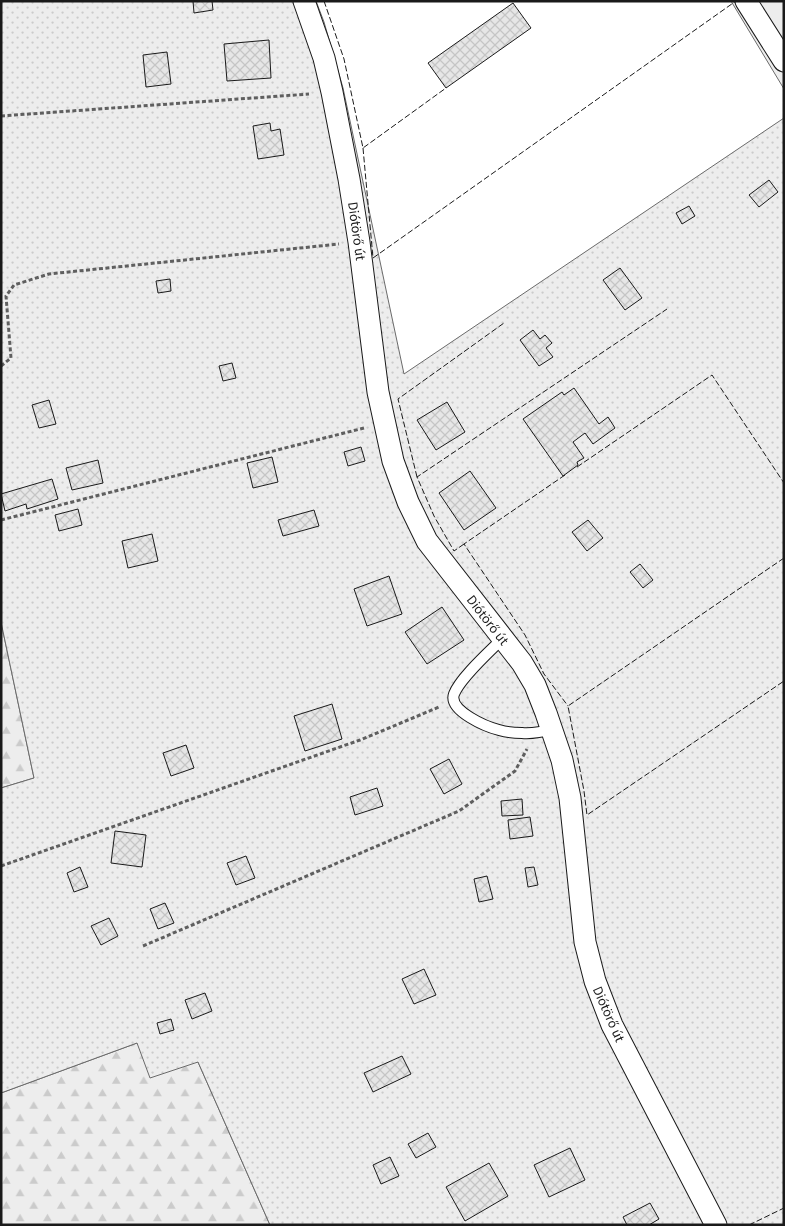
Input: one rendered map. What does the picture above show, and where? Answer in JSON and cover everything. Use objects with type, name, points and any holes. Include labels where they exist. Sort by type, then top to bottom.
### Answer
[{"type":"street","name":"Diótörő út","points":[[304,1],[324,58],[349,178],[378,392],[393,461],[408,502],[427,541],[522,663],[535,685],[544,731],[570,798],[585,942],[595,981],[612,1025],[716,1225]]},
{"type":"street","points":[[746,1],[784,61]]},
{"type":"lane","points":[[502,639],[461,682],[454,696],[454,701],[460,710],[484,724],[499,730],[544,731]]},
{"type":"path","points":[[1,116],[332,92]]},
{"type":"path","points":[[1,366],[11,358],[6,296],[14,284],[49,274],[359,242]]},
{"type":"path","points":[[1,520],[384,423]]},
{"type":"path","points":[[1,866],[360,740],[454,701]]},
{"type":"path","points":[[143,946],[459,811],[515,771],[544,731]]},
{"type":"shaded area","points":[[731,1],[784,1],[784,89]]},
{"type":"green space","points":[[1,1],[316,1],[343,88],[404,374],[784,118],[784,1225],[270,1225],[198,1062],[150,1078],[137,1043],[1,1093],[1,788],[34,778],[1,622]]},
{"type":"green space","points":[[1,622],[34,778],[1,788]]},
{"type":"green space","points":[[137,1043],[198,1062],[270,1225],[1,1225],[1,1093]]},
{"type":"building","points":[[193,1],[212,1],[213,10],[194,13]]},
{"type":"building","points":[[513,3],[531,28],[446,88],[428,63]]},
{"type":"building","points":[[269,40],[271,78],[227,81],[224,44]]},
{"type":"building","points":[[167,52],[171,84],[146,87],[143,55]]},
{"type":"building","points":[[270,123],[271,131],[280,129],[284,155],[258,159],[253,126]]},
{"type":"building","points":[[769,180],[778,192],[759,207],[749,195]]},
{"type":"building","points":[[689,206],[695,216],[682,224],[676,213]]},
{"type":"building","points":[[620,268],[642,298],[625,310],[603,280]]},
{"type":"building","points":[[170,279],[171,291],[158,293],[156,281]]},
{"type":"building","points":[[533,330],[540,339],[545,335],[552,343],[546,348],[553,357],[539,366],[520,340]]},
{"type":"building","points":[[232,363],[236,378],[223,381],[219,366]]},
{"type":"building","points":[[574,388],[599,424],[608,417],[615,428],[593,444],[585,433],[573,442],[584,458],[577,462],[578,465],[563,476],[523,419],[562,392],[564,395]]},
{"type":"building","points":[[49,400],[56,424],[39,428],[32,405]]},
{"type":"building","points":[[447,402],[465,432],[436,450],[417,420]]},
{"type":"building","points":[[361,447],[365,461],[348,466],[344,452]]},
{"type":"building","points":[[272,457],[278,482],[253,488],[247,463]]},
{"type":"building","points":[[98,460],[103,483],[72,490],[66,468]]},
{"type":"building","points":[[470,471],[496,508],[464,530],[439,493]]},
{"type":"building","points":[[52,479],[58,499],[27,509],[26,504],[5,511],[1,494]]},
{"type":"building","points":[[78,509],[82,525],[59,531],[55,515]]},
{"type":"building","points":[[314,510],[319,526],[283,536],[278,520]]},
{"type":"building","points":[[588,520],[603,538],[587,551],[572,532]]},
{"type":"building","points":[[152,534],[158,561],[128,568],[122,541]]},
{"type":"building","points":[[640,564],[653,580],[643,588],[630,572]]},
{"type":"building","points":[[389,576],[402,614],[367,626],[354,589]]},
{"type":"building","points":[[442,607],[464,640],[427,664],[405,632]]},
{"type":"building","points":[[332,704],[342,739],[305,751],[294,716]]},
{"type":"building","points":[[186,745],[194,768],[171,776],[163,753]]},
{"type":"building","points":[[449,759],[462,784],[444,794],[430,769]]},
{"type":"building","points":[[377,788],[383,806],[355,815],[350,797]]},
{"type":"building","points":[[522,799],[523,815],[502,816],[501,801]]},
{"type":"building","points":[[530,817],[533,836],[510,839],[508,820]]},
{"type":"building","points":[[115,831],[146,835],[142,867],[111,863]]},
{"type":"building","points":[[246,856],[255,878],[236,885],[227,863]]},
{"type":"building","points":[[80,867],[88,887],[74,892],[67,873]]},
{"type":"building","points":[[534,867],[538,885],[528,887],[525,868]]},
{"type":"building","points":[[487,876],[493,899],[479,902],[474,879]]},
{"type":"building","points":[[165,903],[174,923],[158,929],[150,909]]},
{"type":"building","points":[[109,918],[118,936],[101,945],[91,926]]},
{"type":"building","points":[[424,969],[436,995],[414,1004],[402,979]]},
{"type":"building","points":[[205,993],[212,1011],[192,1019],[185,1000]]},
{"type":"building","points":[[171,1019],[174,1030],[160,1034],[157,1023]]},
{"type":"building","points":[[402,1056],[411,1074],[373,1092],[364,1073]]},
{"type":"building","points":[[428,1133],[436,1147],[416,1158],[408,1144]]},
{"type":"building","points":[[570,1148],[585,1180],[549,1197],[534,1165]]},
{"type":"building","points":[[390,1157],[399,1176],[381,1184],[373,1165]]},
{"type":"building","points":[[489,1163],[508,1196],[465,1221],[446,1187]]},
{"type":"building","points":[[650,1203],[659,1219],[649,1225],[627,1225],[623,1217]]},
{"type":"fence","points":[[324,1],[344,59],[363,148],[446,88]]},
{"type":"fence","points":[[363,148],[373,258],[736,1]]},
{"type":"fence","points":[[464,544],[454,551],[434,516],[417,477],[667,309]]},
{"type":"fence","points":[[417,477],[398,399],[504,323]]},
{"type":"fence","points":[[577,467],[712,375],[784,483]]},
{"type":"fence","points":[[565,475],[464,544],[525,635],[544,674],[568,706]]},
{"type":"fence","points":[[784,558],[568,706],[587,815],[784,681]]},
{"type":"fence","points":[[749,1225],[784,1208]]}]
